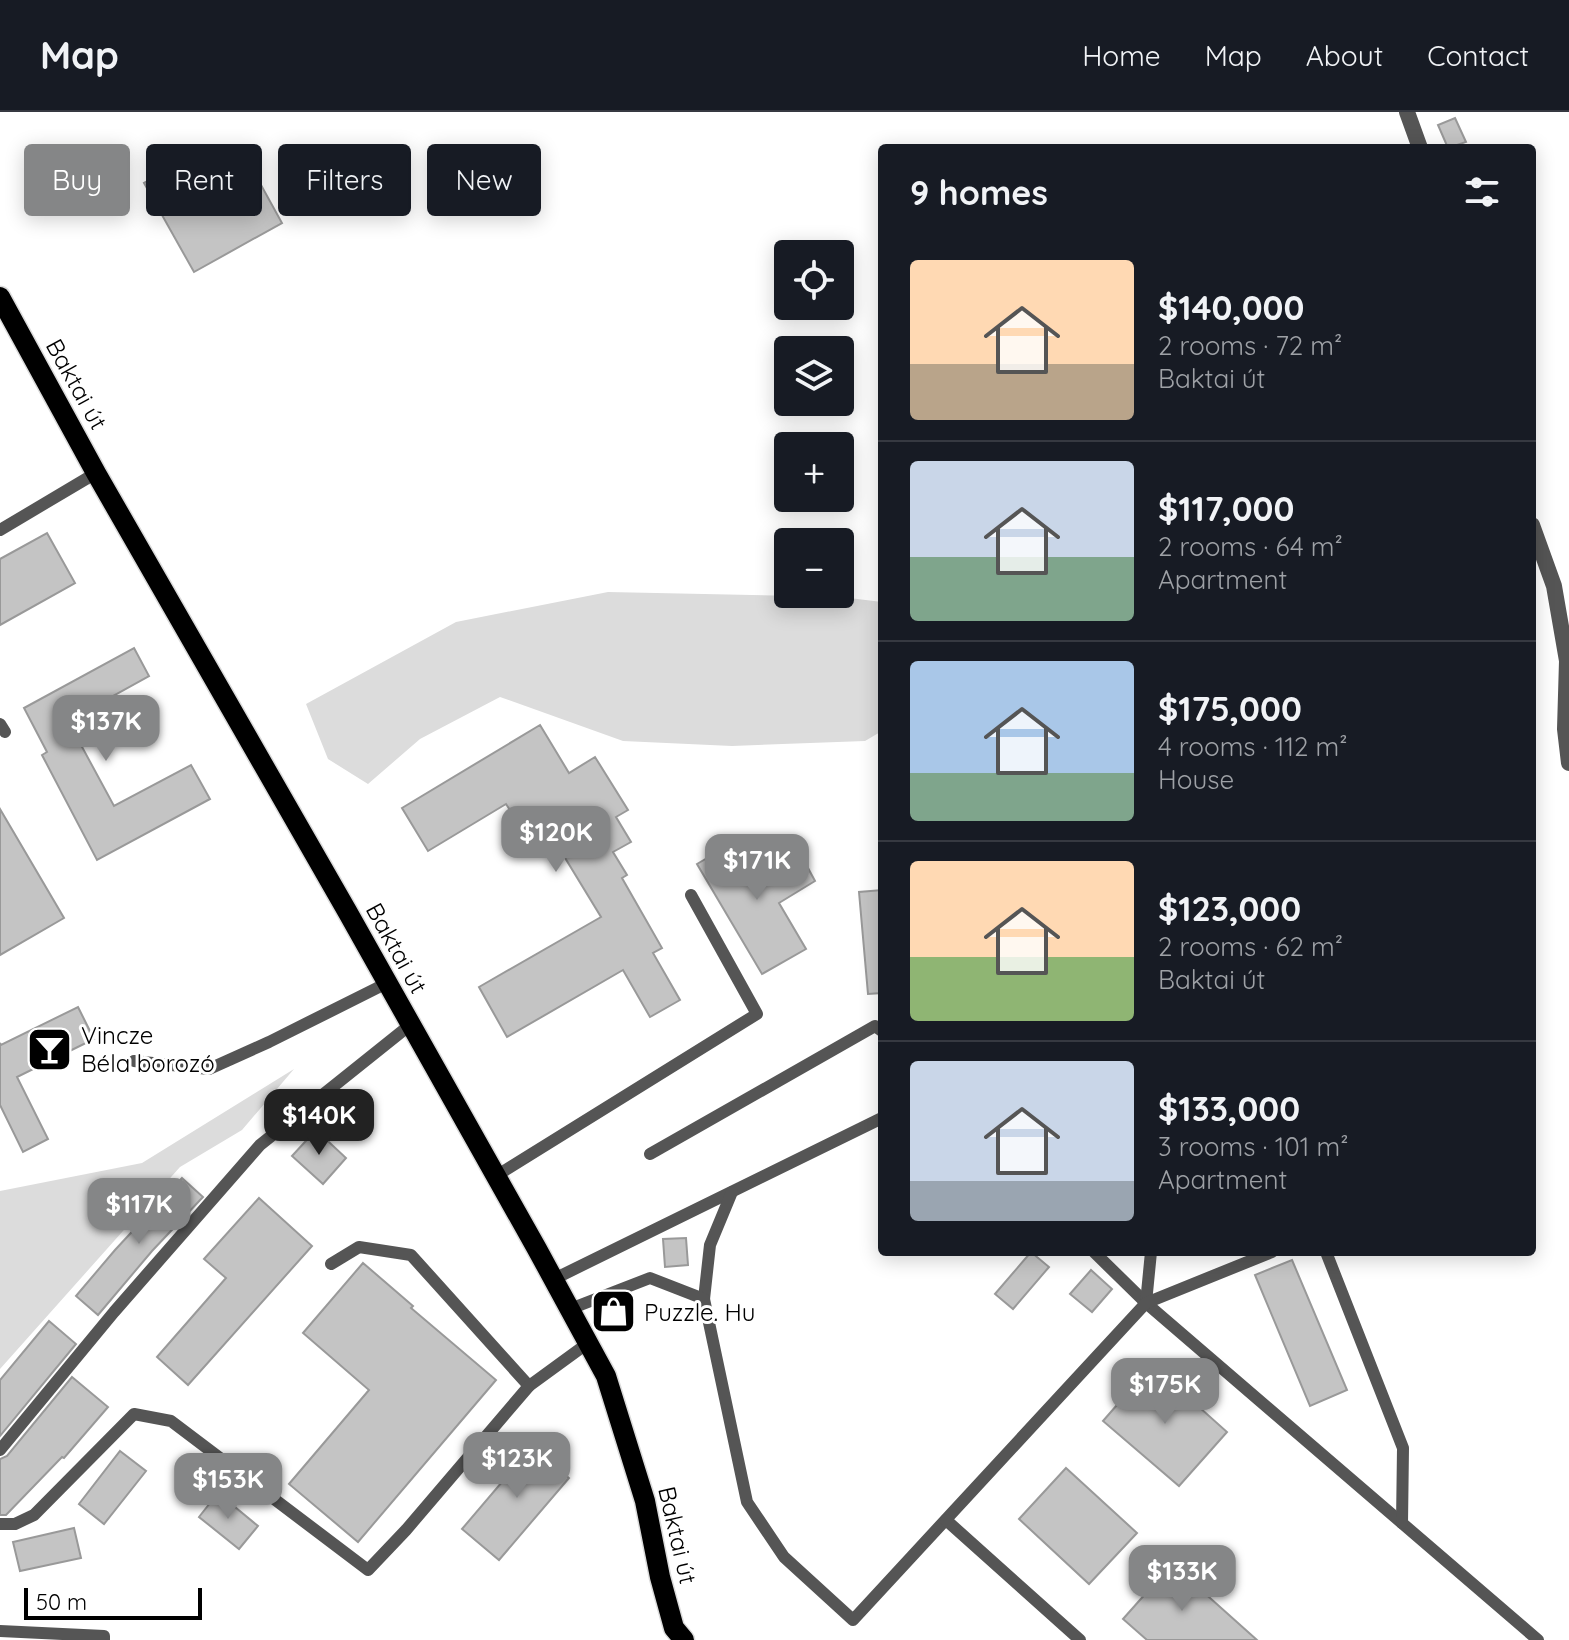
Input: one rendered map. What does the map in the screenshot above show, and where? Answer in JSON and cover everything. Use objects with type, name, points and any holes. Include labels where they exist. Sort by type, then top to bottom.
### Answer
[{"type":"main road","name":"Baktai út","points":[[2,301],[606,1376],[645,1501],[660,1577],[677,1636]]},
{"type":"street","points":[[1407,112],[1419,144]]},
{"type":"street","points":[[1536,536],[1554,586],[1567,661],[1565,729],[1569,763]]},
{"type":"lane","points":[[0,530],[96,473]]},
{"type":"lane","points":[[496,1176],[757,1014],[691,895]]},
{"type":"lane","points":[[134,1061],[209,1069],[387,983]]},
{"type":"lane","points":[[0,1450],[114,1312],[260,1145],[410,1025]]},
{"type":"lane","points":[[650,1154],[875,1026],[878,1028]]},
{"type":"lane","points":[[554,1279],[878,1120]]},
{"type":"lane","points":[[732,1192],[710,1245],[704,1299],[747,1502],[784,1557],[853,1620],[1146,1303],[1262,1256]]},
{"type":"lane","points":[[331,1264],[359,1247],[411,1255],[529,1386]]},
{"type":"lane","points":[[1098,1256],[1146,1303],[1538,1640]]},
{"type":"lane","points":[[1146,1303],[1151,1256]]},
{"type":"lane","points":[[1328,1256],[1403,1448],[1402,1523]]},
{"type":"lane","points":[[570,1309],[650,1278],[704,1299]]},
{"type":"lane","points":[[0,1524],[15,1524],[34,1515],[134,1414],[171,1421],[368,1570],[529,1386],[588,1343]]},
{"type":"lane","points":[[946,1520],[1080,1640]]},
{"type":"lane","points":[[0,1631],[47,1636],[104,1636],[104,1640]]},
{"type":"shaded area","points":[[608,592],[774,596],[774,608],[854,608],[854,599],[878,602],[878,733],[865,741],[732,746],[623,741],[500,697],[420,739],[368,784],[328,759],[306,704],[456,622]]},
{"type":"shaded area","points":[[294,1069],[242,1130],[180,1167],[0,1369],[0,1191],[142,1163]]},
{"type":"building","points":[[1455,118],[1466,142],[1446,144],[1438,125]]},
{"type":"building","points":[[262,187],[282,223],[194,272],[163,216],[262,216]]},
{"type":"building","points":[[47,533],[75,583],[0,625],[0,559]]},
{"type":"building","points":[[134,648],[149,676],[68,721],[114,806],[191,765],[210,799],[97,860],[42,755],[47,752],[24,708]]},
{"type":"building","points":[[540,725],[569,773],[595,757],[628,810],[616,817],[631,842],[613,852],[627,875],[622,878],[662,948],[653,953],[680,1000],[650,1017],[623,970],[507,1037],[479,987],[601,917],[548,830],[530,841],[506,804],[428,851],[402,808]]},
{"type":"building","points":[[0,809],[64,918],[0,955]]},
{"type":"building","points":[[741,838],[765,879],[802,857],[815,881],[779,903],[806,949],[762,974],[697,864]]},
{"type":"building","points":[[878,890],[878,993],[868,994],[859,892]]},
{"type":"building","points":[[78,1007],[94,1039],[17,1077],[48,1139],[23,1152],[0,1105],[0,1043]]},
{"type":"building","points":[[316,1130],[346,1158],[323,1184],[292,1156]]},
{"type":"building","points":[[182,1178],[203,1197],[98,1315],[76,1296]]},
{"type":"building","points":[[259,1198],[312,1246],[188,1385],[157,1357],[226,1278],[204,1259]]},
{"type":"building","points":[[686,1238],[688,1265],[665,1267],[663,1239]]},
{"type":"building","points":[[1028,1256],[1036,1256],[1049,1267],[1013,1309],[995,1294]]},
{"type":"building","points":[[1292,1260],[1347,1390],[1310,1406],[1255,1275]]},
{"type":"building","points":[[363,1263],[496,1380],[358,1542],[289,1484],[369,1390],[303,1333]]},
{"type":"building","points":[[1091,1270],[1112,1289],[1092,1312],[1070,1294]]},
{"type":"building","points":[[49,1321],[76,1344],[0,1436],[0,1380]]},
{"type":"building","points":[[1152,1365],[1227,1432],[1179,1486],[1103,1421]]},
{"type":"building","points":[[72,1377],[108,1407],[64,1458],[6,1515],[0,1515],[0,1459],[7,1456]]},
{"type":"building","points":[[542,1435],[556,1448],[547,1459],[569,1478],[499,1560],[462,1529]]},
{"type":"building","points":[[120,1451],[146,1471],[104,1524],[79,1504]]},
{"type":"building","points":[[1066,1468],[1137,1533],[1089,1584],[1019,1519]]},
{"type":"building","points":[[218,1493],[258,1526],[239,1549],[199,1517]]},
{"type":"building","points":[[74,1528],[81,1558],[20,1571],[13,1542]]},
{"type":"building","points":[[1172,1564],[1257,1640],[1147,1640],[1123,1619]]},
{"type":"place","name":"Vincze Béla borozó","points":[[50,1049]]},
{"type":"place","name":"Puzzle. Hu","points":[[613,1312]]}]
